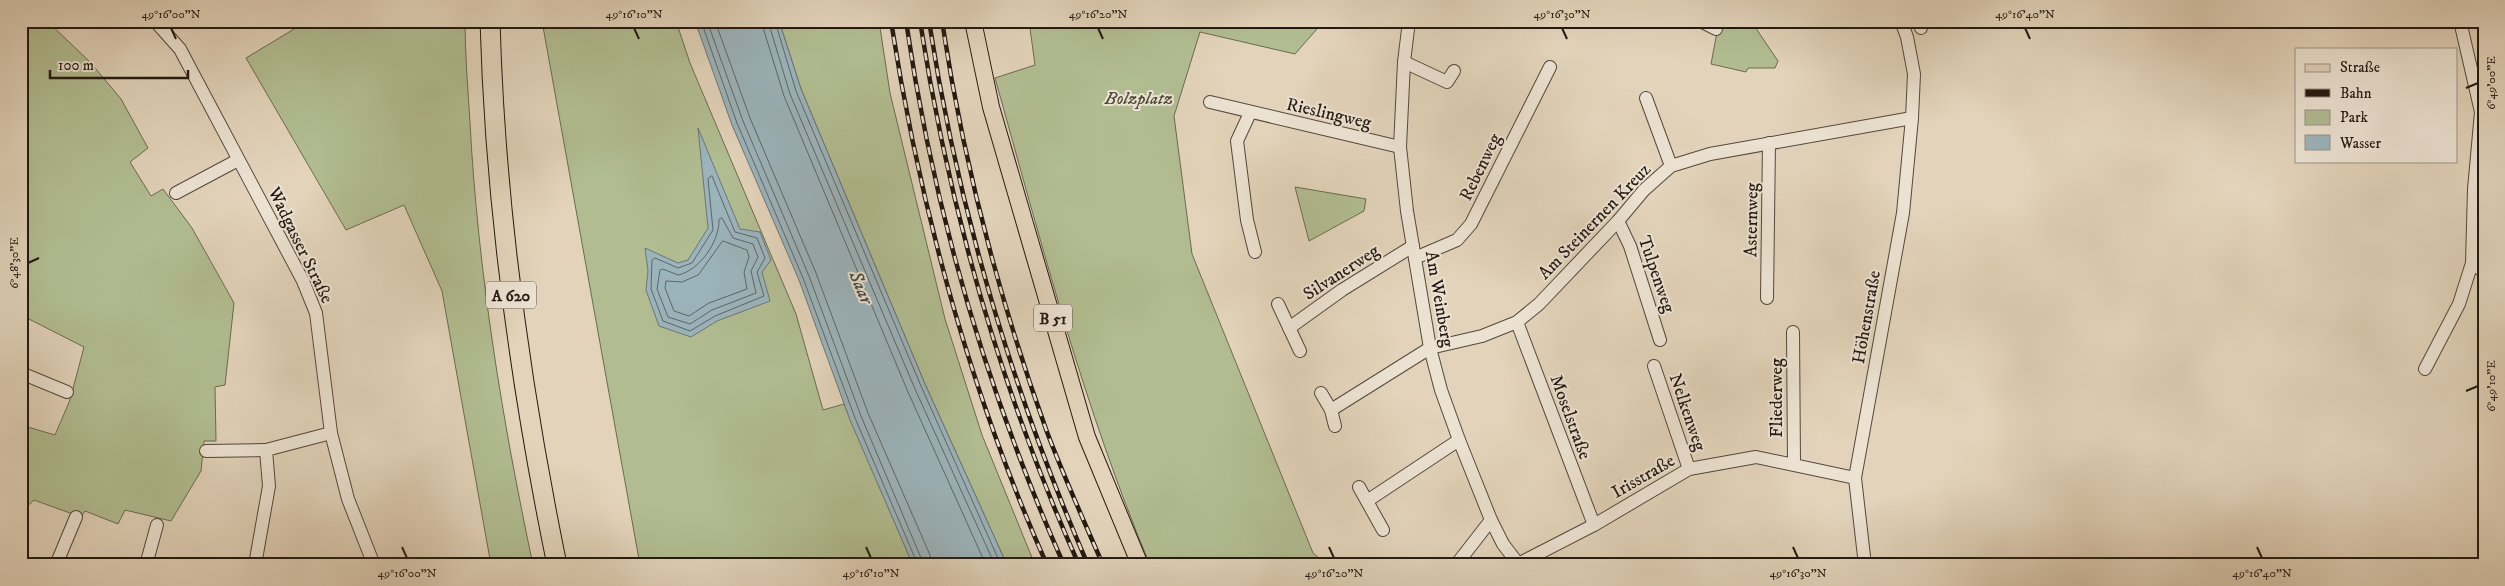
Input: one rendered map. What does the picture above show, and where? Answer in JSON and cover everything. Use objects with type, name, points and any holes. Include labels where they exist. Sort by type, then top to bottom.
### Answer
[{"type":"highway","name":"A 620","points":[[479,21],[482,111],[497,275],[522,445],[545,565]]},
{"type":"highway","name":"A 620","points":[[490,21],[498,167],[508,274],[534,442],[557,565]]},
{"type":"main road","name":"B 51","points":[[973,21],[981,67],[1087,437],[1140,565]]},
{"type":"street","name":"Wadgasser Straße","points":[[155,21],[180,49],[303,282],[316,313],[331,433],[348,499],[374,565]]},
{"type":"street","name":"Am Weinberg","points":[[1409,21],[1404,62],[1400,147],[1414,252],[1430,348],[1441,390],[1491,520],[1503,544],[1519,564]]},
{"type":"street","points":[[1700,21],[1716,29]]},
{"type":"street","name":"Höhenstraße","points":[[1865,565],[1855,478],[1903,213],[1912,118],[1914,74],[1907,36],[1901,21]]},
{"type":"street","points":[[2425,369],[2459,304],[2472,264],[2474,189],[2482,111],[2460,21]]},
{"type":"street","points":[[1404,62],[1447,82],[1454,71]]},
{"type":"street","name":"Rebenweg","points":[[1414,252],[1457,240],[1471,224],[1550,67]]},
{"type":"street","points":[[1646,98],[1671,166]]},
{"type":"street","name":"Rieslingweg","points":[[1210,102],[1400,147]]},
{"type":"street","points":[[1250,113],[1237,141],[1247,220],[1254,252]]},
{"type":"street","name":"Am Steinernen Kreuz","points":[[1331,410],[1430,348],[1482,336],[1516,322],[1539,304],[1618,221],[1644,190],[1671,166],[1710,154],[1912,118]]},
{"type":"street","name":"Asternweg","points":[[1767,298],[1769,144]]},
{"type":"street","points":[[176,193],[238,160]]},
{"type":"street","name":"Tulpenweg","points":[[1618,221],[1636,264],[1660,340]]},
{"type":"street","name":"Silvanerweg","points":[[1289,328],[1342,290],[1414,252]]},
{"type":"street","points":[[2472,264],[2484,272]]},
{"type":"street","points":[[1278,304],[1300,351]]},
{"type":"street","name":"Moselstraße","points":[[1516,322],[1594,525]]},
{"type":"street","name":"Fliederweg","points":[[1793,332],[1794,463]]},
{"type":"street","name":"Nelkenweg","points":[[1654,366],[1690,469]]},
{"type":"street","points":[[21,373],[67,392]]},
{"type":"street","points":[[1321,393],[1331,410],[1335,426]]},
{"type":"street","points":[[206,451],[266,450],[331,433]]},
{"type":"street","points":[[1367,501],[1459,440]]},
{"type":"street","points":[[255,565],[268,486],[266,450]]},
{"type":"street","name":"Irisstraße","points":[[1519,564],[1594,525],[1690,469],[1756,457],[1794,463],[1855,478]]},
{"type":"street","points":[[1360,487],[1383,530]]},
{"type":"street","points":[[56,565],[76,517]]},
{"type":"street","points":[[1456,565],[1491,520]]},
{"type":"street","points":[[146,565],[157,525]]},
{"type":"green space","points":[[21,21],[47,21],[90,62],[121,99],[148,148],[130,162],[151,196],[163,189],[192,228],[234,303],[225,385],[215,387],[216,441],[204,441],[201,471],[171,521],[125,510],[118,524],[85,511],[81,517],[34,500],[21,512],[21,425],[55,435],[70,400],[84,347],[21,315]]},
{"type":"green space","points":[[303,21],[465,21],[474,179],[485,290],[511,455],[533,565],[491,565],[442,291],[404,205],[346,230],[246,58],[304,23]]},
{"type":"green space","points":[[542,21],[676,21],[690,63],[796,314],[823,410],[844,404],[913,565],[640,565]]},
{"type":"green space","points":[[779,21],[879,21],[890,93],[945,319],[982,435],[1035,565],[1007,565],[925,384],[801,89]]},
{"type":"green space","name":"Bolzplatz","points":[[1029,21],[1324,21],[1295,54],[1200,32],[1174,116],[1192,254],[1313,553],[1327,565],[1150,565],[1104,446],[1084,385],[1047,263],[995,78],[1035,65]]},
{"type":"green space","points":[[1723,21],[1751,21],[1778,61],[1775,68],[1748,68],[1746,72],[1711,64],[1717,32]]},
{"type":"green space","points":[[1295,187],[1366,199],[1364,211],[1309,241]]},
{"type":"water","name":"Saar","points":[[695,21],[779,21],[801,89],[925,384],[1007,565],[913,565],[850,420],[799,280],[732,125]]},
{"type":"water","points":[[698,128],[740,229],[760,232],[771,260],[762,272],[770,301],[717,321],[691,337],[659,326],[646,290],[648,271],[645,248],[678,263],[688,260],[708,228]]},
{"type":"railway","points":[[891,21],[917,161],[951,298],[971,366],[994,433],[1019,500],[1047,565]]},
{"type":"railway","points":[[906,21],[931,161],[966,298],[987,366],[1011,433],[1036,500],[1064,565]]},
{"type":"railway","points":[[920,21],[946,161],[962,230],[981,298],[1025,433],[1079,565]]},
{"type":"railway","points":[[929,21],[955,161],[991,298],[1035,433],[1088,565]]},
{"type":"railway","points":[[942,21],[972,177],[984,229],[1013,331],[1047,432],[1103,565]]}]
